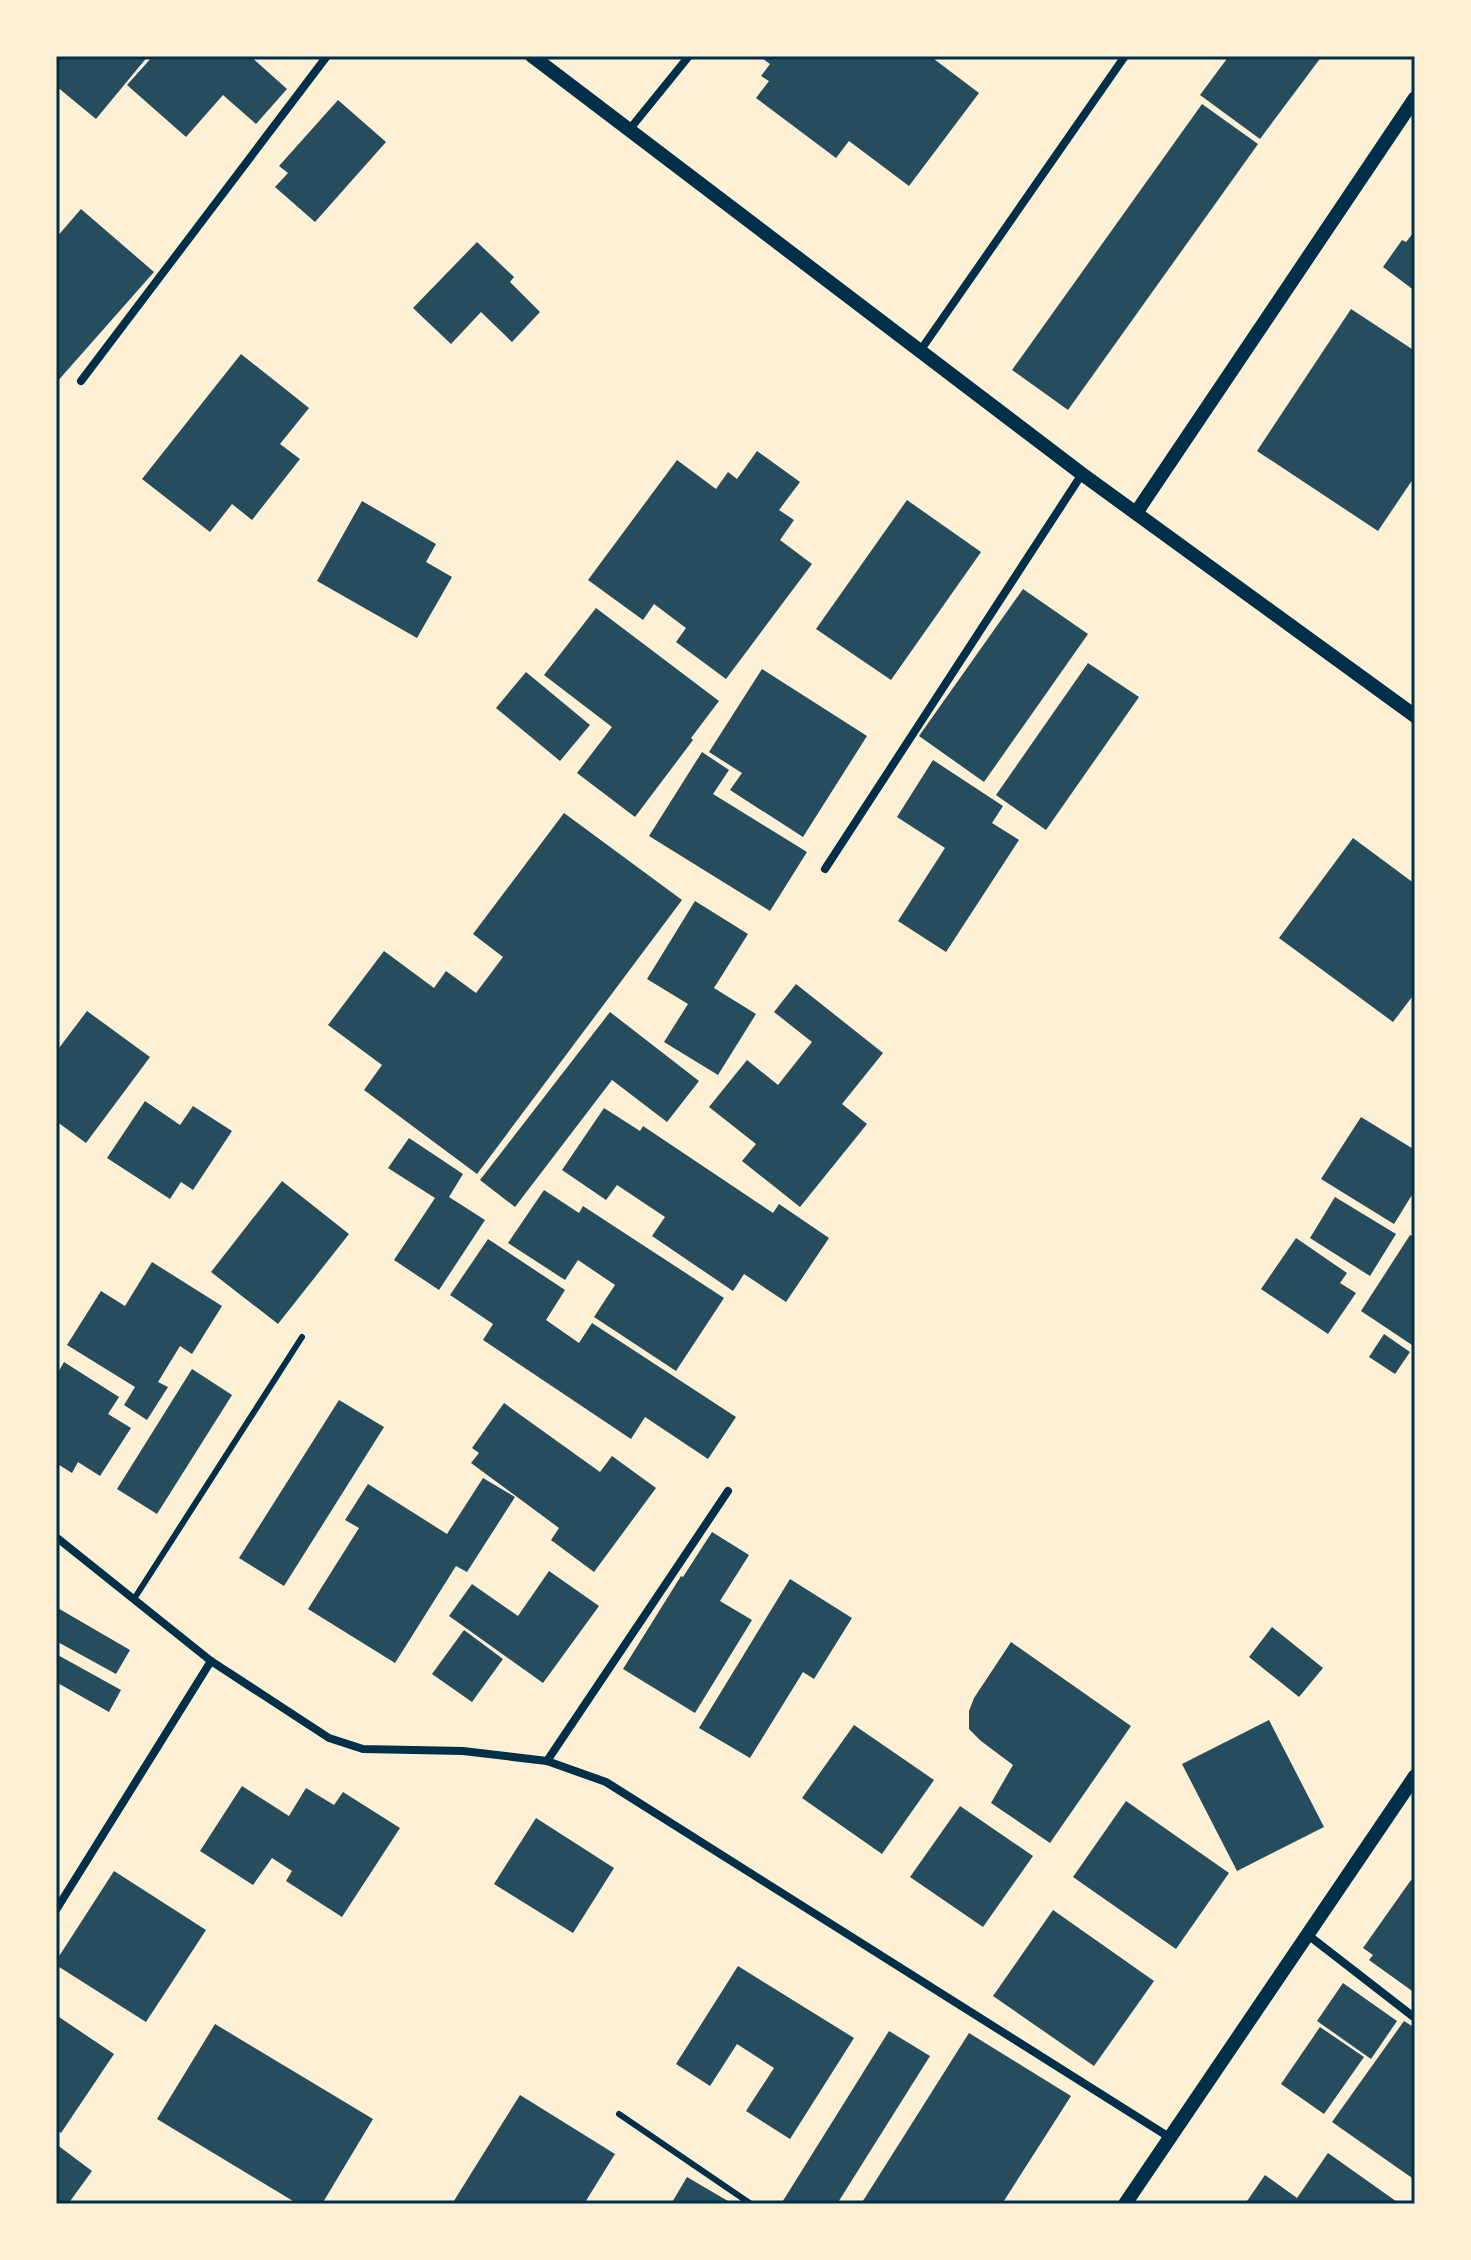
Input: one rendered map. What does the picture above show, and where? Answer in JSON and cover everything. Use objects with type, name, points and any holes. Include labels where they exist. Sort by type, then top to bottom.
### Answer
[{"type":"street","points":[[81,381],[327,56]]},
{"type":"street","points":[[532,56],[1082,474],[1415,716]]},
{"type":"street","points":[[629,130],[689,56]]},
{"type":"street","points":[[920,351],[1125,56]]},
{"type":"street","points":[[1136,513],[1415,98]]},
{"type":"street","points":[[825,869],[1082,474]]},
{"type":"street","points":[[547,1761],[728,1491]]},
{"type":"street","points":[[56,1537],[211,1661],[329,1738],[363,1749],[463,1751],[547,1761],[606,1782],[1169,2137]]},
{"type":"street","points":[[56,1910],[211,1661]]},
{"type":"street","points":[[1125,2204],[1415,1776]]},
{"type":"street","points":[[1308,1935],[1415,2018]]},
{"type":"lane","points":[[134,1599],[302,1337]]},
{"type":"lane","points":[[619,2114],[751,2204]]},
{"type":"building","points":[[56,56],[148,56],[96,119],[56,86]]},
{"type":"building","points":[[153,56],[250,56],[287,89],[256,124],[223,95],[186,137],[127,85]]},
{"type":"building","points":[[759,56],[930,56],[979,93],[909,186],[849,141],[836,158],[756,98],[769,81],[761,76],[770,64]]},
{"type":"building","points":[[1229,56],[1322,56],[1260,139],[1200,95]]},
{"type":"building","points":[[338,100],[386,142],[315,222],[275,187],[288,173],[279,166]]},
{"type":"building","points":[[1202,104],[1258,144],[1068,410],[1012,370]]},
{"type":"building","points":[[81,209],[154,272],[56,383],[56,238]]},
{"type":"building","points":[[1415,231],[1415,291],[1383,267],[1402,240],[1406,242]]},
{"type":"building","points":[[477,242],[514,277],[510,282],[540,312],[512,342],[481,312],[451,344],[413,308]]},
{"type":"building","points":[[1351,309],[1415,351],[1415,476],[1378,531],[1257,451]]},
{"type":"building","points":[[241,354],[309,408],[280,444],[300,459],[252,520],[232,504],[210,532],[142,479]]},
{"type":"building","points":[[757,451],[800,482],[779,510],[794,520],[780,540],[812,564],[726,679],[676,642],[686,628],[654,604],[643,620],[588,580],[677,460],[716,489],[728,472],[737,479]]},
{"type":"building","points":[[907,500],[981,552],[891,680],[816,629]]},
{"type":"building","points":[[362,501],[436,544],[426,562],[452,577],[417,638],[317,581]]},
{"type":"building","points":[[1023,589],[1088,634],[984,782],[919,736]]},
{"type":"building","points":[[596,608],[719,701],[635,817],[577,773],[612,727],[544,675]]},
{"type":"building","points":[[1088,663],[1139,697],[1046,830],[996,795]]},
{"type":"building","points":[[762,669],[867,736],[803,837],[730,790],[742,773],[709,752]]},
{"type":"building","points":[[526,672],[590,725],[560,761],[496,708]]},
{"type":"building","points":[[702,752],[729,770],[713,794],[807,852],[770,911],[649,836]]},
{"type":"building","points":[[933,760],[1003,806],[992,823],[1019,840],[946,952],[898,921],[945,848],[897,817]]},
{"type":"building","points":[[564,813],[682,900],[477,1174],[364,1090],[382,1065],[328,1025],[384,951],[434,988],[446,971],[476,993],[503,957],[473,934]]},
{"type":"building","points":[[1353,838],[1415,884],[1415,993],[1393,1022],[1279,938]]},
{"type":"building","points":[[695,901],[748,934],[714,988],[756,1014],[718,1075],[664,1042],[688,1004],[647,979]]},
{"type":"building","points":[[796,984],[883,1053],[842,1104],[867,1124],[800,1207],[742,1161],[756,1144],[709,1107],[747,1060],[778,1085],[812,1042],[774,1012]]},
{"type":"building","points":[[87,1011],[150,1057],[86,1143],[56,1121],[56,1052]]},
{"type":"building","points":[[610,1012],[699,1081],[667,1122],[612,1080],[515,1207],[480,1180]]},
{"type":"building","points":[[145,1101],[180,1125],[193,1106],[232,1131],[193,1190],[181,1182],[170,1199],[107,1158]]},
{"type":"building","points":[[604,1108],[640,1131],[643,1126],[773,1213],[779,1204],[829,1238],[786,1302],[744,1274],[733,1291],[652,1236],[665,1217],[617,1185],[606,1200],[562,1170]]},
{"type":"building","points":[[1361,1117],[1415,1150],[1415,1190],[1394,1224],[1321,1179]]},
{"type":"building","points":[[409,1138],[463,1174],[449,1197],[485,1220],[439,1290],[394,1260],[435,1198],[388,1168]]},
{"type":"building","points":[[282,1181],[349,1234],[278,1324],[211,1272]]},
{"type":"building","points":[[544,1190],[579,1213],[583,1206],[724,1298],[676,1371],[594,1317],[615,1285],[578,1260],[565,1280],[508,1243]]},
{"type":"building","points":[[1335,1197],[1396,1234],[1370,1276],[1310,1238]]},
{"type":"building","points":[[1410,1235],[1415,1238],[1415,1347],[1361,1311]]},
{"type":"building","points":[[1296,1238],[1347,1273],[1340,1283],[1356,1293],[1328,1334],[1261,1289]]},
{"type":"building","points":[[488,1239],[565,1290],[546,1320],[579,1343],[592,1323],[736,1417],[708,1459],[645,1417],[631,1439],[483,1340],[493,1324],[450,1295]]},
{"type":"building","points":[[152,1262],[222,1306],[192,1354],[180,1346],[158,1382],[168,1387],[147,1420],[124,1405],[135,1387],[67,1345],[101,1291],[125,1306]]},
{"type":"building","points":[[1384,1334],[1410,1352],[1395,1374],[1369,1357]]},
{"type":"building","points":[[64,1362],[119,1397],[108,1414],[131,1428],[100,1476],[78,1462],[72,1473],[56,1463],[56,1376]]},
{"type":"building","points":[[192,1369],[232,1395],[157,1514],[117,1489]]},
{"type":"building","points":[[339,1400],[384,1427],[284,1586],[239,1558]]},
{"type":"building","points":[[504,1403],[600,1472],[612,1456],[656,1488],[594,1572],[551,1540],[559,1528],[471,1463],[479,1453],[472,1448]]},
{"type":"building","points":[[483,1478],[515,1497],[467,1572],[456,1566],[395,1663],[308,1609],[359,1528],[345,1520],[368,1484],[447,1534]]},
{"type":"building","points":[[712,1532],[749,1555],[720,1601],[752,1620],[695,1713],[623,1669]]},
{"type":"building","points":[[549,1571],[599,1606],[543,1683],[449,1616],[472,1584],[518,1616]]},
{"type":"building","points":[[790,1579],[852,1618],[814,1679],[803,1672],[750,1758],[699,1728]]},
{"type":"building","points":[[56,1607],[130,1650],[116,1674],[56,1641]]},
{"type":"building","points":[[1272,1627],[1323,1668],[1299,1697],[1249,1657]]},
{"type":"building","points":[[464,1630],[503,1659],[472,1702],[432,1674]]},
{"type":"building","points":[[1011,1642],[1131,1726],[1050,1843],[991,1803],[1013,1765],[969,1729],[969,1711],[974,1698]]},
{"type":"building","points":[[56,1654],[121,1690],[109,1712],[56,1682]]},
{"type":"building","points":[[1269,1720],[1324,1827],[1237,1871],[1182,1764]]},
{"type":"building","points":[[854,1725],[934,1780],[882,1854],[802,1798]]},
{"type":"building","points":[[242,1786],[289,1816],[306,1788],[334,1805],[343,1792],[400,1828],[342,1917],[286,1881],[292,1871],[272,1858],[253,1885],[200,1851]]},
{"type":"building","points":[[1126,1801],[1229,1873],[1176,1949],[1073,1877]]},
{"type":"building","points":[[960,1806],[1033,1856],[983,1927],[910,1877]]},
{"type":"building","points":[[536,1818],[614,1868],[573,1933],[494,1884]]},
{"type":"building","points":[[114,1871],[206,1930],[146,2022],[56,1965]]},
{"type":"building","points":[[1411,1880],[1415,1883],[1415,1993],[1369,1960],[1373,1955],[1363,1948]]},
{"type":"building","points":[[1053,1910],[1154,1981],[1094,2066],[993,1996]]},
{"type":"building","points":[[738,1966],[854,2038],[790,2139],[746,2111],[774,2068],[737,2044],[710,2086],[676,2064]]},
{"type":"building","points":[[1343,1983],[1397,2021],[1371,2059],[1317,2021]]},
{"type":"building","points":[[56,2015],[114,2054],[61,2133],[56,2129]]},
{"type":"building","points":[[1404,2021],[1415,2028],[1415,2180],[1332,2122]]},
{"type":"building","points":[[215,2024],[373,2119],[322,2204],[298,2204],[157,2119]]},
{"type":"building","points":[[1320,2027],[1364,2057],[1324,2114],[1281,2084]]},
{"type":"building","points":[[889,2031],[930,2056],[837,2204],[781,2204]]},
{"type":"building","points":[[969,2033],[1071,2096],[1002,2204],[861,2204]]},
{"type":"building","points":[[520,2095],[615,2154],[584,2204],[452,2204]]},
{"type":"building","points":[[56,2144],[92,2171],[68,2204],[56,2204]]},
{"type":"building","points":[[1328,2153],[1400,2204],[1245,2204],[1265,2175],[1297,2198]]},
{"type":"building","points":[[687,2177],[733,2204],[671,2204]]}]
